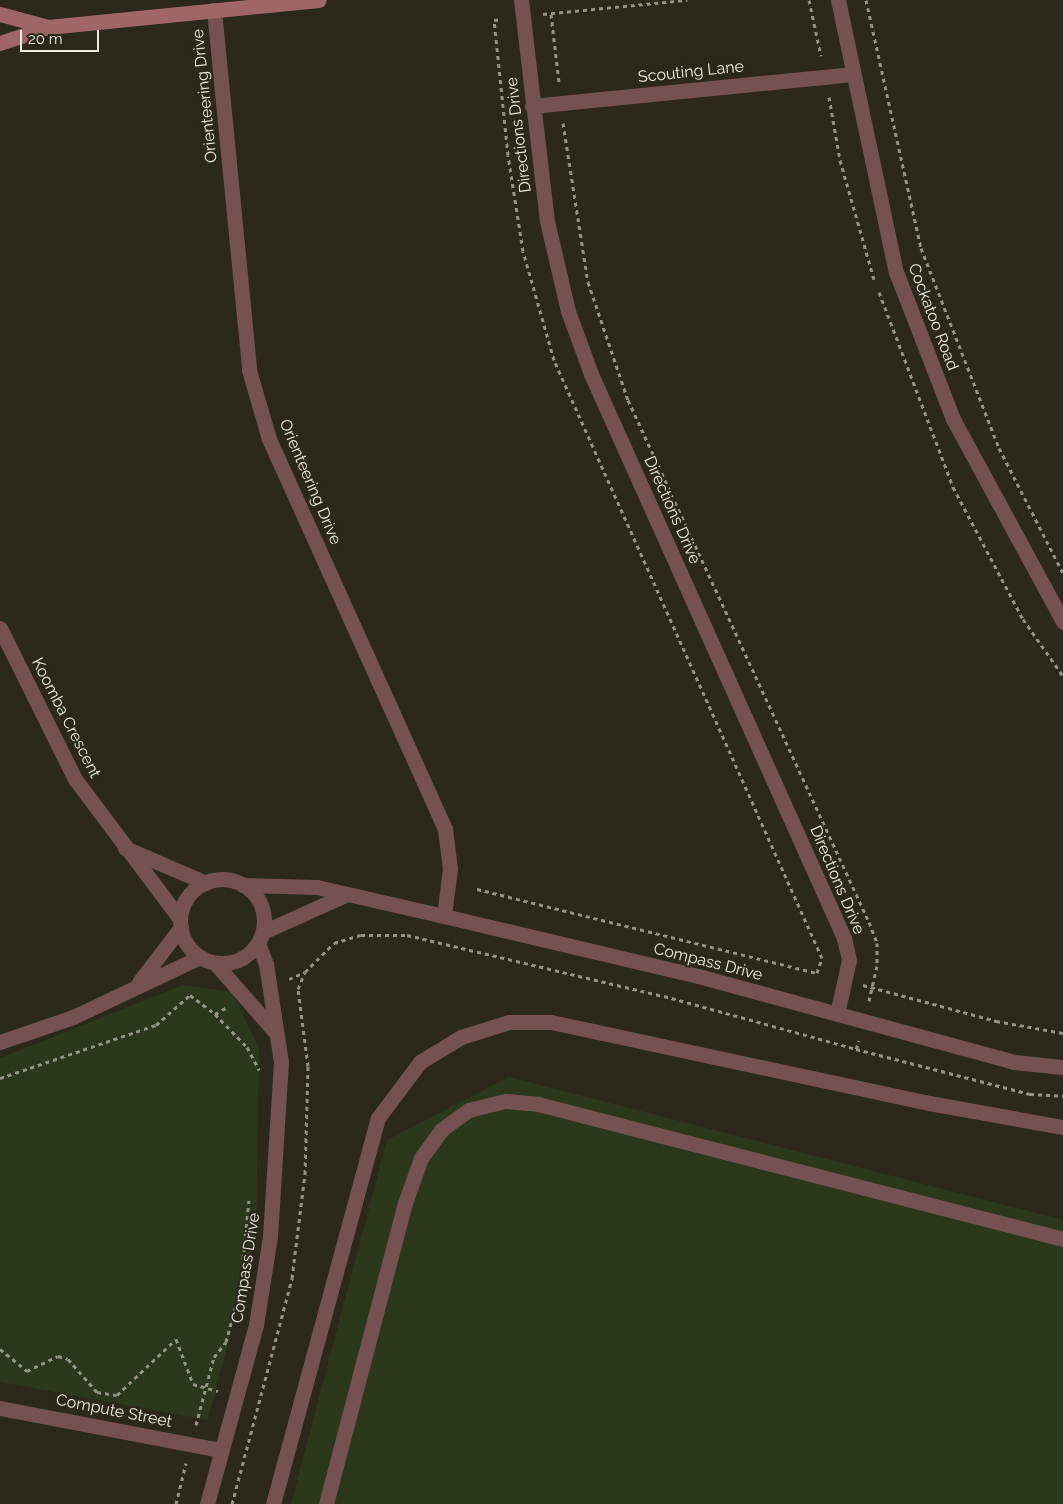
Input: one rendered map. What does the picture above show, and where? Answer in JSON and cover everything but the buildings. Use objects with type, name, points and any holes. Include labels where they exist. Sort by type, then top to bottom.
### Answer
[{"type":"street","points":[[0,43],[48,27],[310,0]]},
{"type":"street","name":"Directions Drive","points":[[521,0],[546,221],[568,311],[591,374],[844,938],[849,960],[837,1014]]},
{"type":"street","name":"Cockatoo Road","points":[[838,0],[896,272],[953,418],[1063,622]]},
{"type":"street","name":"Orienteering Drive","points":[[214,10],[249,370],[270,439],[445,829],[450,870],[444,916]]},
{"type":"street","points":[[0,14],[48,27]]},
{"type":"street","name":"Scouting Lane","points":[[532,106],[853,74]]},
{"type":"street","name":"Koomba Crescent","points":[[0,628],[75,779],[180,923]]},
{"type":"street","points":[[122,846],[206,883]]},
{"type":"street","points":[[128,992],[158,962],[180,923],[193,891],[206,883],[229,879],[244,885],[260,906],[260,938]]},
{"type":"street","name":"Compass Drive","points":[[244,885],[317,887],[342,896],[444,916],[837,1014],[1014,1062],[1063,1067]]},
{"type":"street","points":[[180,923],[187,944],[200,957],[215,962],[239,959],[260,938],[342,896]]},
{"type":"street","name":"Compass Drive","points":[[207,1504],[256,1325],[270,1237],[281,1062],[260,938]]},
{"type":"street","points":[[0,1042],[128,992],[200,957]]},
{"type":"street","name":"Compass Drive","points":[[215,962],[275,1032]]},
{"type":"street","points":[[272,1504],[378,1118],[420,1062],[461,1036],[509,1022],[551,1022],[929,1104],[1063,1127]]},
{"type":"street","points":[[326,1504],[405,1203],[421,1158],[441,1130],[470,1110],[506,1101],[538,1104],[1063,1238]]},
{"type":"street","name":"Compute Street","points":[[0,1408],[221,1450]]},
{"type":"path","points":[[687,0],[494,20],[523,251],[554,360],[822,958],[817,973]]},
{"type":"path","points":[[866,0],[921,248],[999,448],[1063,573]]},
{"type":"path","points":[[551,14],[588,282],[625,391],[869,922],[877,943],[873,988]]},
{"type":"path","points":[[477,888],[817,973],[996,1021],[1063,1033]]},
{"type":"path","points":[[269,986],[305,972],[334,943],[361,935],[407,935],[664,996],[1021,1092],[1063,1096]]},
{"type":"path","points":[[305,972],[297,1006],[308,1066]]},
{"type":"path","points":[[0,1078],[156,1025],[190,995],[215,1014],[247,1047],[260,1078]]},
{"type":"path","points":[[215,1014],[245,997]]},
{"type":"path","points":[[856,1049],[864,1022]]},
{"type":"path","points":[[242,1270],[250,1191]]},
{"type":"path","points":[[195,1429],[206,1388],[238,1299]]},
{"type":"path","points":[[0,1349],[27,1371],[58,1356],[68,1359],[98,1392],[117,1394],[176,1339],[193,1384],[260,1401]]},
{"type":"green space","points":[[183,985],[232,992],[259,1048],[256,1234],[208,1420],[0,1382],[0,1058]]},
{"type":"green space","points":[[509,1077],[1063,1220],[1063,1504],[291,1504],[387,1140]]}]
